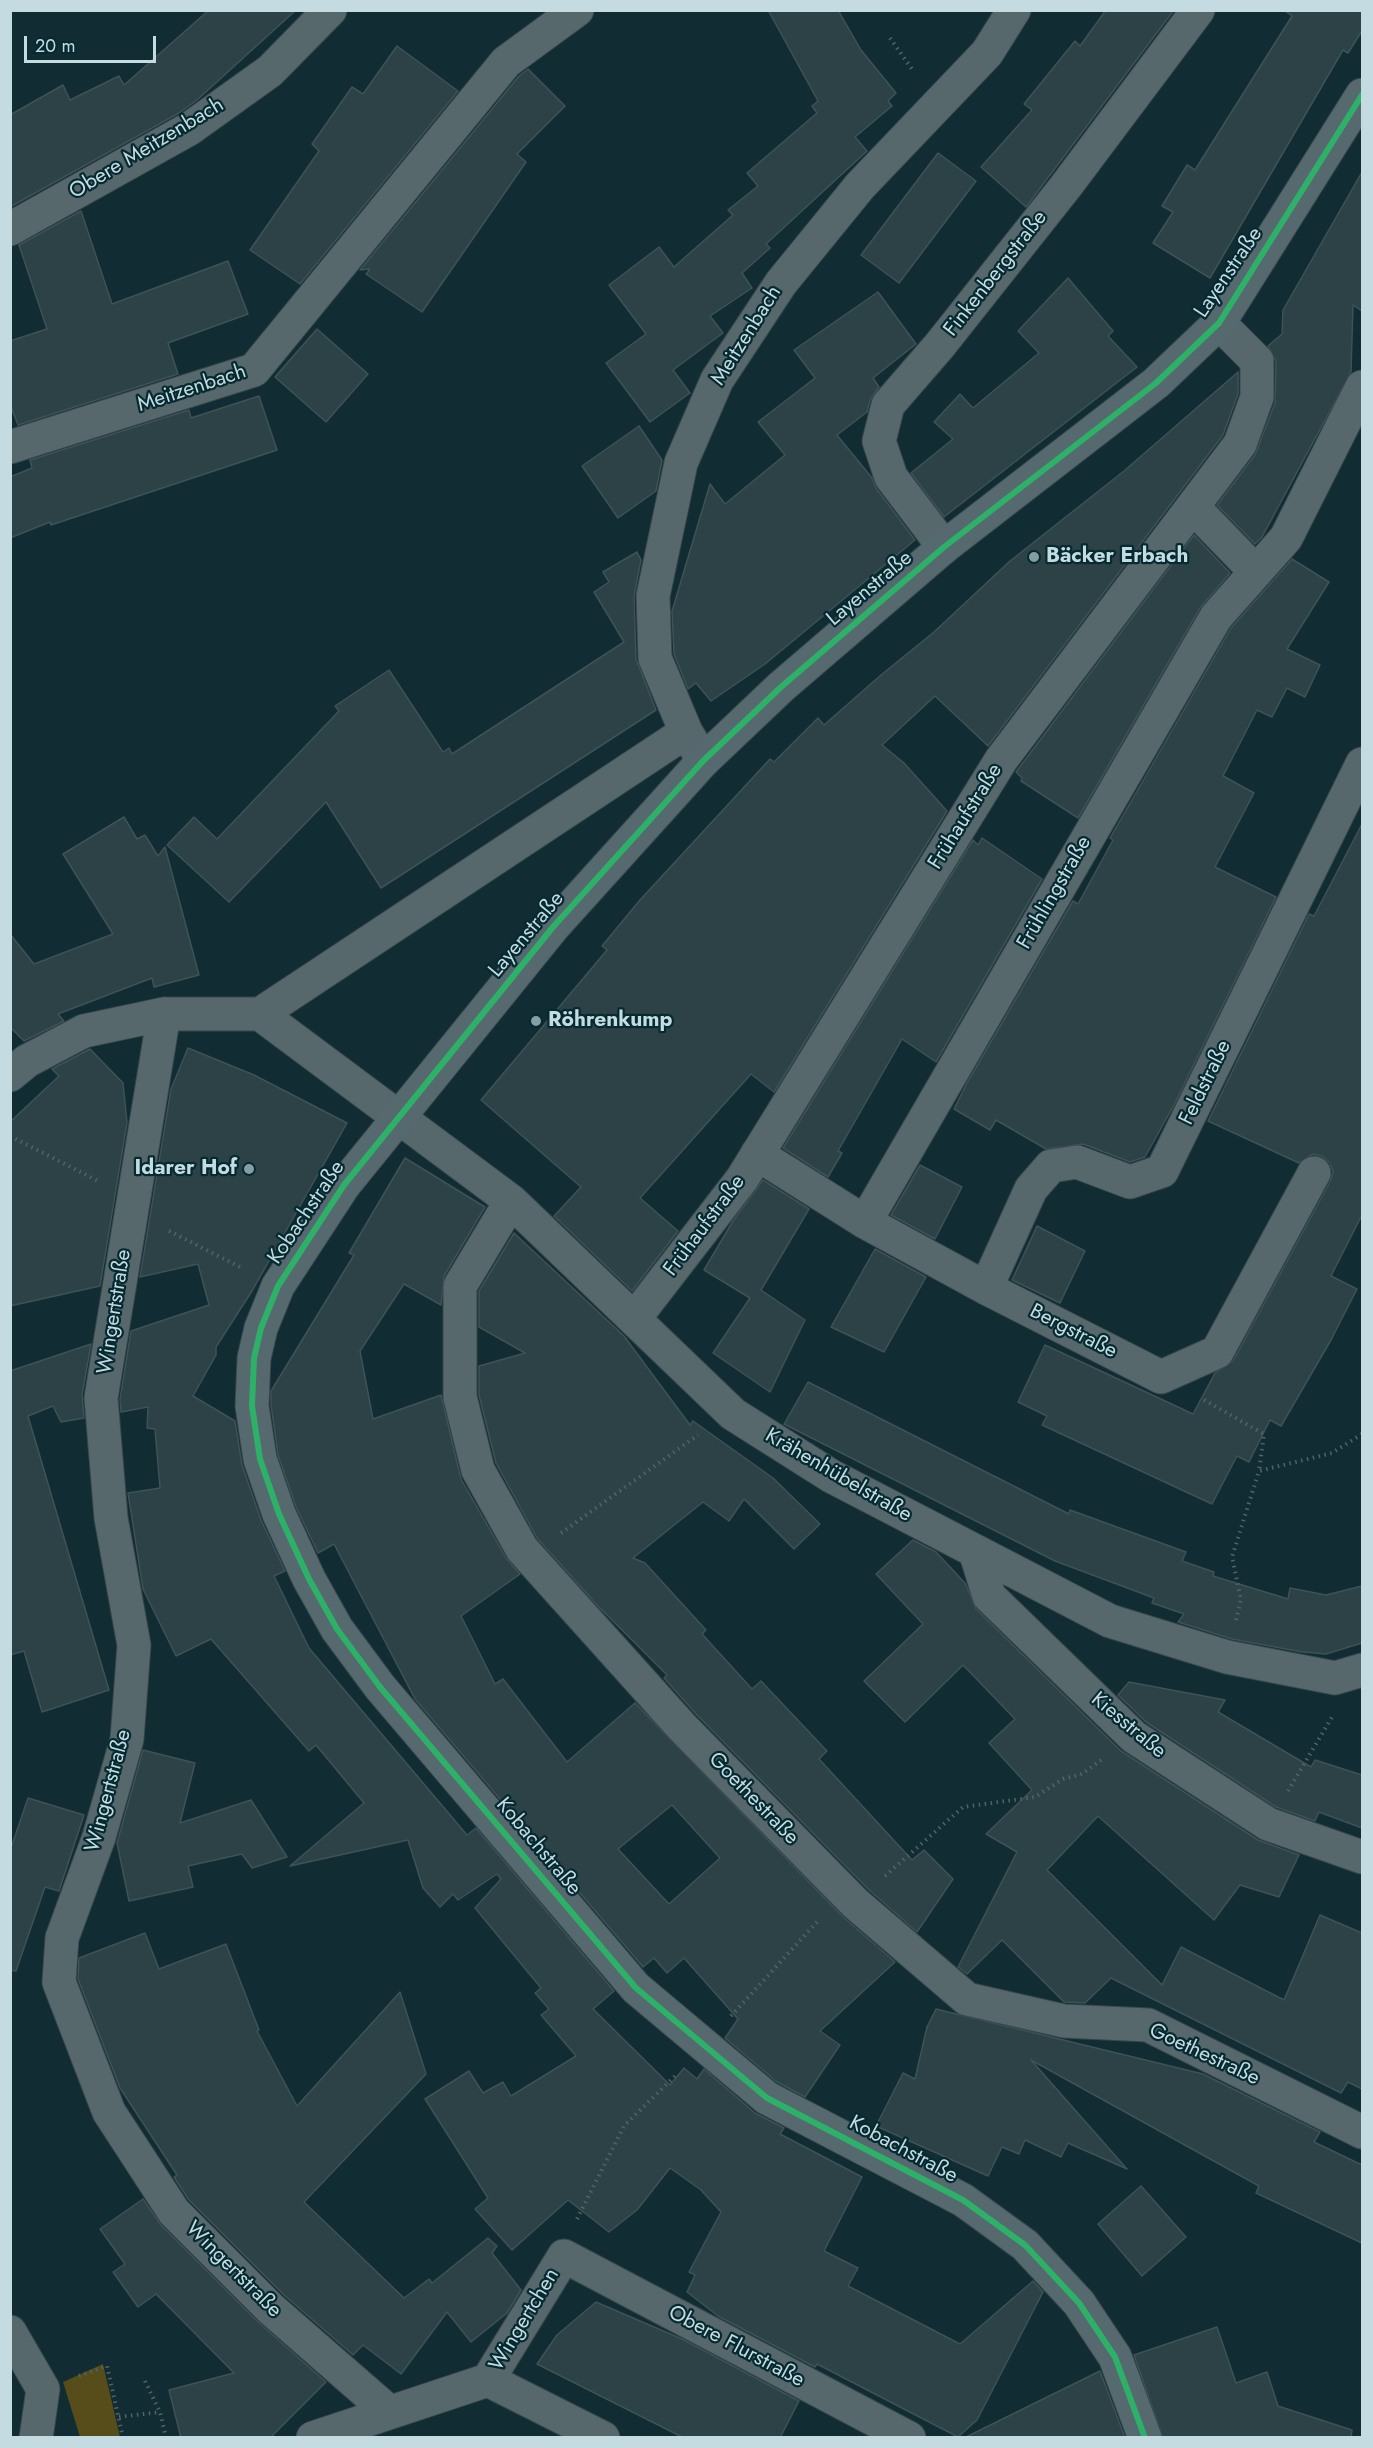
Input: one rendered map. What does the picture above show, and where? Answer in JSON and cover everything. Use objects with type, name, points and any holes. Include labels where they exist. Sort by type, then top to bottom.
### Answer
[{"type":"street","name":"Obere Meitzenbach","points":[[10,230],[189,129],[270,70],[330,10]]},
{"type":"street","name":"Meitzenbach","points":[[10,447],[254,370],[506,62],[577,10]]},
{"type":"street","name":"Meitzenbach","points":[[686,732],[655,658],[652,596],[681,463],[717,380],[781,283],[860,186],[987,53],[1014,10]]},
{"type":"street","name":"Finkenbergstraße","points":[[944,547],[891,477],[879,441],[888,405],[940,345],[1066,186],[1198,10]]},
{"type":"street","name":"Layenstraße","points":[[398,1117],[553,927],[704,761],[781,687],[944,547],[1156,383],[1220,323],[1362,95]]},
{"type":"street","name":"Frühaufstraße","points":[[634,1319],[742,1179],[1001,760],[1240,444],[1257,397],[1257,361],[1220,323]]},
{"type":"street","name":"Frühlingstraße","points":[[865,1222],[1216,617],[1286,538],[1362,387]]},
{"type":"street","points":[[1193,507],[1256,572]]},
{"type":"street","points":[[10,1075],[27,1061],[84,1031],[164,1014],[260,1014],[686,732],[704,761]]},
{"type":"street","name":"Feldstraße","points":[[986,1288],[1031,1189],[1051,1166],[1077,1162],[1130,1182],[1162,1171],[1362,764]]},
{"type":"street","name":"Wingertstraße","points":[[164,1014],[101,1398],[111,1518],[134,1645],[128,1739],[99,1837],[62,1938],[59,1982],[109,2112],[174,2212],[271,2309],[389,2412]]},
{"type":"street","points":[[260,1014],[398,1117]]},
{"type":"street","name":"Krähenhübelstraße","points":[[398,1117],[511,1201],[731,1411],[831,1476],[976,1554],[1110,1621],[1227,1657],[1349,1674]]},
{"type":"street","name":"Kobachstraße","points":[[398,1117],[344,1185],[278,1286],[261,1328],[254,1358],[252,1406],[260,1459],[279,1514],[309,1580],[337,1629],[380,1687],[636,1988],[767,2098],[963,2200],[1025,2245],[1078,2303],[1115,2357],[1145,2438]]},
{"type":"street","name":"Bergstraße","points":[[757,1154],[865,1222],[986,1288],[1161,1377]]},
{"type":"street","points":[[1161,1377],[1217,1352],[1314,1173]]},
{"type":"street","name":"Goethestraße","points":[[511,1201],[460,1286],[460,1397],[478,1470],[528,1557],[682,1727],[855,1903],[967,1999],[1064,2021],[1148,2025],[1362,2132]]},
{"type":"street","name":"Kiesstraße","points":[[976,1554],[989,1596],[1134,1737],[1268,1824],[1362,1857]]},
{"type":"street","name":"Wingertchen","points":[[313,2438],[488,2380],[564,2256]]},
{"type":"street","name":"Obere Flurstraße","points":[[564,2256],[909,2438]]},
{"type":"street","points":[[10,2332],[43,2389],[36,2438]]},
{"type":"street","points":[[488,2380],[603,2438]]},
{"type":"path","points":[[10,1136],[278,1286]]},
{"type":"path","points":[[1161,1377],[1264,1434],[1259,1471],[1232,1557],[1241,1600],[1227,1657]]},
{"type":"path","points":[[528,1557],[731,1411]]},
{"type":"path","points":[[1259,1471],[1332,1453],[1362,1434]]},
{"type":"path","points":[[1268,1824],[1332,1718],[1349,1674]]},
{"type":"path","points":[[582,2206],[624,2126],[705,2046],[812,1924],[855,1903],[963,1807],[1035,1797],[1063,1779],[1082,1774],[1134,1737]]},
{"type":"path","points":[[108,2366],[123,2438]]},
{"type":"path","points":[[145,2381],[160,2412],[166,2438]]},
{"type":"path","points":[[119,2417],[160,2412]]},
{"type":"shaded area","points":[[103,2364],[120,2437],[80,2437],[63,2382]]},
{"type":"building","points":[[209,10],[296,10],[197,100],[179,113],[10,207],[10,115],[63,85],[70,100],[119,76],[124,85]]},
{"type":"building","points":[[768,10],[838,10],[861,50],[896,93],[888,101],[892,106],[855,137],[867,151],[766,244],[770,248],[742,273],[752,288],[710,316],[723,333],[673,370],[690,393],[650,422],[606,363],[646,334],[609,285],[659,247],[674,267],[733,215],[728,210],[758,186],[747,173],[817,113],[812,106],[818,101]]},
{"type":"building","points":[[1106,10],[1174,10],[1026,207],[981,167],[1032,110],[1024,104],[1075,41],[1080,46]]},
{"type":"building","points":[[1284,10],[1362,10],[1362,31],[1348,53],[1343,50],[1210,278],[1153,243],[1173,212],[1162,206],[1187,165],[1195,170],[1292,16]]},
{"type":"building","points":[[397,46],[458,91],[300,284],[250,250],[319,151],[312,144],[352,87],[363,94]]},
{"type":"building","points":[[528,69],[565,106],[517,154],[526,162],[422,312],[366,274],[370,269],[360,270],[519,76]]},
{"type":"building","points":[[938,153],[976,181],[899,283],[861,255]]},
{"type":"building","points":[[1362,172],[1362,311],[1353,305],[1351,372],[1262,537],[1255,544],[1217,505],[1255,455],[1275,403],[1276,361],[1268,346],[1282,334],[1283,310]]},
{"type":"building","points":[[81,211],[112,304],[228,261],[248,314],[168,343],[178,374],[18,425],[10,404],[10,341],[47,329],[19,245]]},
{"type":"building","points":[[1068,278],[1113,331],[1108,336],[1137,367],[944,517],[911,473],[953,439],[934,422],[960,394],[973,408],[1039,353],[1018,331]]},
{"type":"building","points":[[878,292],[916,344],[873,378],[879,387],[870,400],[867,412],[837,435],[872,478],[876,488],[915,540],[765,664],[711,701],[696,683],[688,689],[674,654],[672,611],[710,484],[725,504],[785,455],[758,422],[815,378],[794,350]]},
{"type":"building","points":[[317,329],[368,374],[326,422],[275,377]]},
{"type":"building","points":[[1238,372],[1238,394],[1223,435],[988,746],[935,696],[882,745],[904,763],[947,811],[774,1092],[751,1074],[640,1198],[678,1231],[632,1291],[554,1216],[581,1187],[481,1100],[607,950],[602,946],[640,900],[770,759],[774,762],[818,718],[824,725],[934,632],[1010,561],[1124,471]]},
{"type":"building","points":[[259,396],[277,450],[51,525],[50,522],[10,538],[10,477],[32,468],[30,460],[189,410],[191,418]]},
{"type":"building","points":[[639,426],[662,460],[656,491],[618,518],[582,466]]},
{"type":"building","points":[[1194,535],[1230,573],[1200,608],[1078,818],[1021,781],[1022,778],[1016,772]]},
{"type":"building","points":[[637,552],[641,560],[634,596],[636,659],[656,710],[381,888],[326,802],[229,902],[167,845],[194,817],[217,839],[339,711],[335,706],[389,670],[443,752],[449,748],[452,754],[624,642],[594,592],[609,582],[603,572]]},
{"type":"building","points":[[1292,559],[1329,582],[1287,649],[1320,665],[1305,697],[1287,688],[1272,717],[1257,710],[1223,776],[1254,793],[1215,867],[1276,897],[1174,1105],[1145,1157],[1130,1162],[1083,1144],[1046,1149],[996,1120],[990,1130],[954,1109],[967,1083],[1073,901],[1078,904],[1113,840],[1110,838],[1231,628]]},
{"type":"building","points":[[124,817],[137,839],[145,835],[158,856],[165,847],[199,975],[154,987],[152,978],[58,1014],[64,1021],[24,1041],[10,1027],[10,934],[34,964],[113,934],[63,854]]},
{"type":"building","points":[[1362,824],[1362,1215],[1331,1276],[1357,1289],[1331,1340],[1281,1426],[1270,1420],[1249,1462],[1237,1456],[1212,1504],[1042,1425],[1047,1416],[1018,1402],[1045,1345],[1193,1414],[1215,1373],[1233,1361],[1330,1182],[1333,1172],[1330,1163],[1322,1156],[1313,1154],[1299,1163],[1208,1121],[1309,914],[1314,916]]},
{"type":"building","points":[[982,838],[1042,879],[936,1062],[902,1039],[838,1151],[842,1153],[828,1177],[783,1148],[973,840],[978,845]]},
{"type":"building","points":[[188,1048],[254,1075],[347,1123],[252,1291],[216,1347],[216,1355],[193,1396],[235,1421],[242,1465],[261,1520],[285,1571],[274,1576],[309,1648],[467,1835],[476,1828],[614,1991],[593,2009],[670,2085],[684,2068],[697,2079],[704,2069],[755,2113],[784,2128],[780,2134],[862,2177],[824,2251],[858,2268],[848,2286],[960,2344],[1033,2281],[1043,2292],[977,2420],[958,2437],[817,2364],[815,2367],[718,2316],[687,2292],[695,2275],[689,2272],[721,2212],[701,2190],[670,2168],[637,2210],[609,2232],[568,2200],[512,2250],[475,2209],[488,2198],[425,2099],[469,2071],[483,2093],[503,2082],[511,2096],[576,2056],[541,2015],[549,2009],[535,1993],[541,1988],[475,1908],[501,1879],[497,1874],[458,1900],[453,1894],[440,1907],[423,1888],[408,1840],[290,1866],[364,1803],[316,1745],[309,1751],[211,1639],[176,1656],[143,1589],[128,1493],[160,1488],[155,1429],[147,1428],[148,1407],[121,1412],[120,1399],[131,1331],[209,1305],[198,1264],[140,1277],[171,1089]]},
{"type":"building","points":[[90,1049],[123,1083],[127,1123],[100,1286],[10,1306],[10,1122],[59,1076],[52,1069]]},
{"type":"building","points":[[405,1158],[485,1207],[444,1276],[441,1305],[404,1284],[360,1351],[373,1419],[441,1395],[461,1479],[506,1558],[520,1574],[461,1616],[495,1684],[503,1679],[567,1762],[635,1703],[842,1916],[895,1962],[820,2031],[840,2045],[805,2097],[777,2082],[725,2038],[738,2019],[684,1958],[667,1973],[654,1958],[643,1967],[415,1699],[334,1544],[318,1553],[296,1507],[278,1455],[271,1391],[354,1255],[349,1253]],"holes":[[[672,1805],[720,1858],[669,1904],[618,1849]]]},
{"type":"building","points":[[920,1165],[962,1187],[935,1239],[891,1215]]},
{"type":"building","points":[[763,1180],[809,1209],[761,1290],[805,1320],[770,1392],[713,1353],[750,1298],[704,1270],[733,1221]]},
{"type":"building","points":[[1037,1226],[1085,1251],[1060,1303],[1012,1280]]},
{"type":"building","points":[[514,1233],[624,1336],[690,1425],[693,1421],[773,1478],[820,1524],[794,1549],[744,1499],[729,1521],[703,1502],[633,1558],[645,1563],[706,1630],[702,1634],[752,1689],[761,1681],[827,1751],[819,1759],[912,1860],[924,1850],[953,1879],[917,1932],[868,1889],[696,1714],[664,1678],[667,1675],[598,1606],[537,1538],[496,1463],[479,1395],[479,1366],[525,1353],[479,1327],[479,1291]]},
{"type":"building","points":[[875,1249],[926,1277],[884,1352],[831,1327]]},
{"type":"building","points":[[91,1344],[82,1395],[84,1418],[61,1422],[53,1406],[28,1416],[109,1690],[42,1712],[24,1651],[10,1655],[10,1371]]},
{"type":"building","points":[[808,1382],[1069,1514],[1070,1510],[1186,1552],[1182,1561],[1214,1572],[1213,1576],[1288,1599],[1290,1588],[1326,1595],[1362,1586],[1362,1643],[1326,1654],[1302,1652],[1232,1639],[1178,1622],[1184,1614],[1152,1603],[1154,1598],[1055,1561],[784,1424]]},
{"type":"building","points":[[913,1540],[936,1552],[965,1583],[976,1609],[1121,1751],[1258,1840],[1299,1855],[1279,1897],[1240,1885],[1214,1920],[1098,1816],[1047,1870],[1162,1985],[1181,1947],[1284,2000],[1320,1915],[1362,1933],[1362,2089],[1348,2082],[1341,2093],[1111,1978],[1085,2003],[1064,2002],[1002,1940],[967,1974],[958,1967],[1017,1852],[986,1834],[1032,1790],[989,1743],[1015,1719],[963,1665],[905,1722],[864,1681],[923,1624],[876,1574]]},
{"type":"building","points":[[1129,1682],[1225,1700],[1218,1712],[1311,1767],[1315,1760],[1362,1775],[1362,1828],[1319,1812],[1315,1821],[1276,1807],[1146,1722],[1118,1695]]},
{"type":"building","points":[[143,1750],[195,1763],[180,1823],[251,1800],[287,1857],[252,1868],[242,1854],[188,1866],[193,1887],[129,1901],[117,1843]]},
{"type":"building","points":[[28,1798],[84,1815],[59,1891],[45,1887],[16,1971],[10,1970],[10,1851]]},
{"type":"building","points":[[145,1933],[159,1969],[226,1944],[259,2030],[257,2031],[297,2106],[400,1992],[426,2074],[304,2202],[404,2298],[429,2279],[432,2283],[488,2238],[497,2246],[492,2253],[521,2290],[507,2313],[471,2342],[447,2312],[401,2374],[363,2345],[353,2355],[284,2295],[189,2200],[174,2177],[177,2175],[120,2088],[78,1979],[79,1958]]},
{"type":"building","points":[[936,2009],[1203,2074],[1320,2132],[1314,2142],[1362,2165],[1362,2243],[1256,2193],[1259,2186],[1031,2060],[1127,2169],[1068,2143],[1061,2157],[1025,2140],[1019,2154],[1002,2147],[988,2176],[876,2126],[903,2073],[915,2079],[927,2027]]},
{"type":"building","points":[[1141,2186],[1186,2237],[1142,2276],[1098,2224]]},
{"type":"building","points":[[143,2199],[161,2225],[258,2322],[326,2382],[270,2438],[181,2438],[169,2390],[234,2373],[156,2294],[138,2307],[113,2272],[125,2264],[100,2229]]},
{"type":"building","points":[[596,2302],[682,2339],[799,2401],[780,2438],[684,2438],[537,2364],[557,2335]]},
{"type":"building","points":[[1217,2327],[1236,2383],[1267,2372],[1278,2406],[1352,2430],[1351,2438],[1163,2438],[1134,2355]]},
{"type":"building","points":[[1100,2371],[1125,2438],[964,2438]]},
{"type":"cycle path","points":[[1145,2438],[1115,2357],[1079,2303],[1025,2245],[963,2200],[767,2098],[636,1988],[380,1687],[337,1629],[309,1579],[279,1514],[260,1459],[252,1406],[254,1358],[261,1328],[278,1286],[344,1185],[553,927],[703,761],[781,687],[944,547],[1156,383],[1219,323],[1362,95]]},
{"type":"place","name":"Bäcker Erbach","points":[[1034,557]]},
{"type":"place","name":"Röhrenkump","points":[[536,1021]]},
{"type":"place","name":"Idarer Hof","points":[[249,1169]]}]
